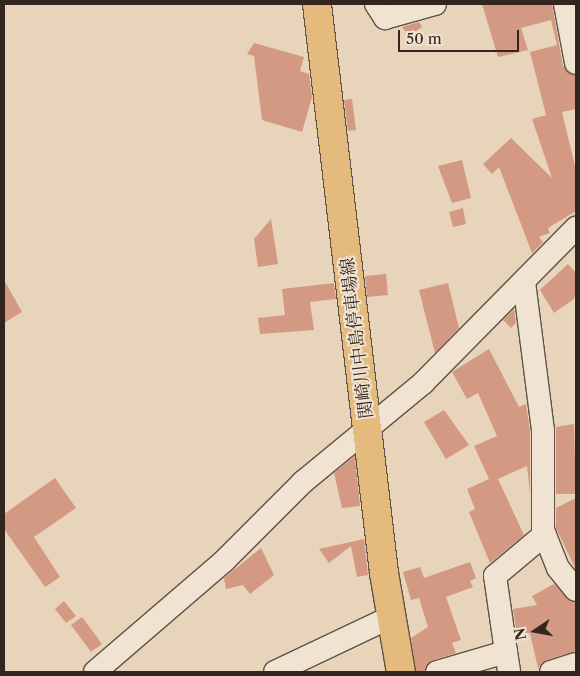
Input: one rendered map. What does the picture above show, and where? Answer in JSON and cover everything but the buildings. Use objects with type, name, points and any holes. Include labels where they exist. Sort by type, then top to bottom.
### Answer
[{"type":"main road","name":"関崎川中島停車場線","points":[[317,4],[391,617],[400,672]]},
{"type":"street","points":[[376,4],[385,18],[435,4]]},
{"type":"street","points":[[566,4],[576,63]]},
{"type":"street","points":[[95,672],[224,561],[303,482],[368,430],[524,282],[576,228]]},
{"type":"street","points":[[524,282],[544,430],[544,534],[558,568],[576,590]]},
{"type":"street","points":[[437,672],[508,662],[495,576],[544,534]]},
{"type":"street","points":[[275,672],[391,617]]},
{"type":"street","points":[[551,672],[576,664]]}]
